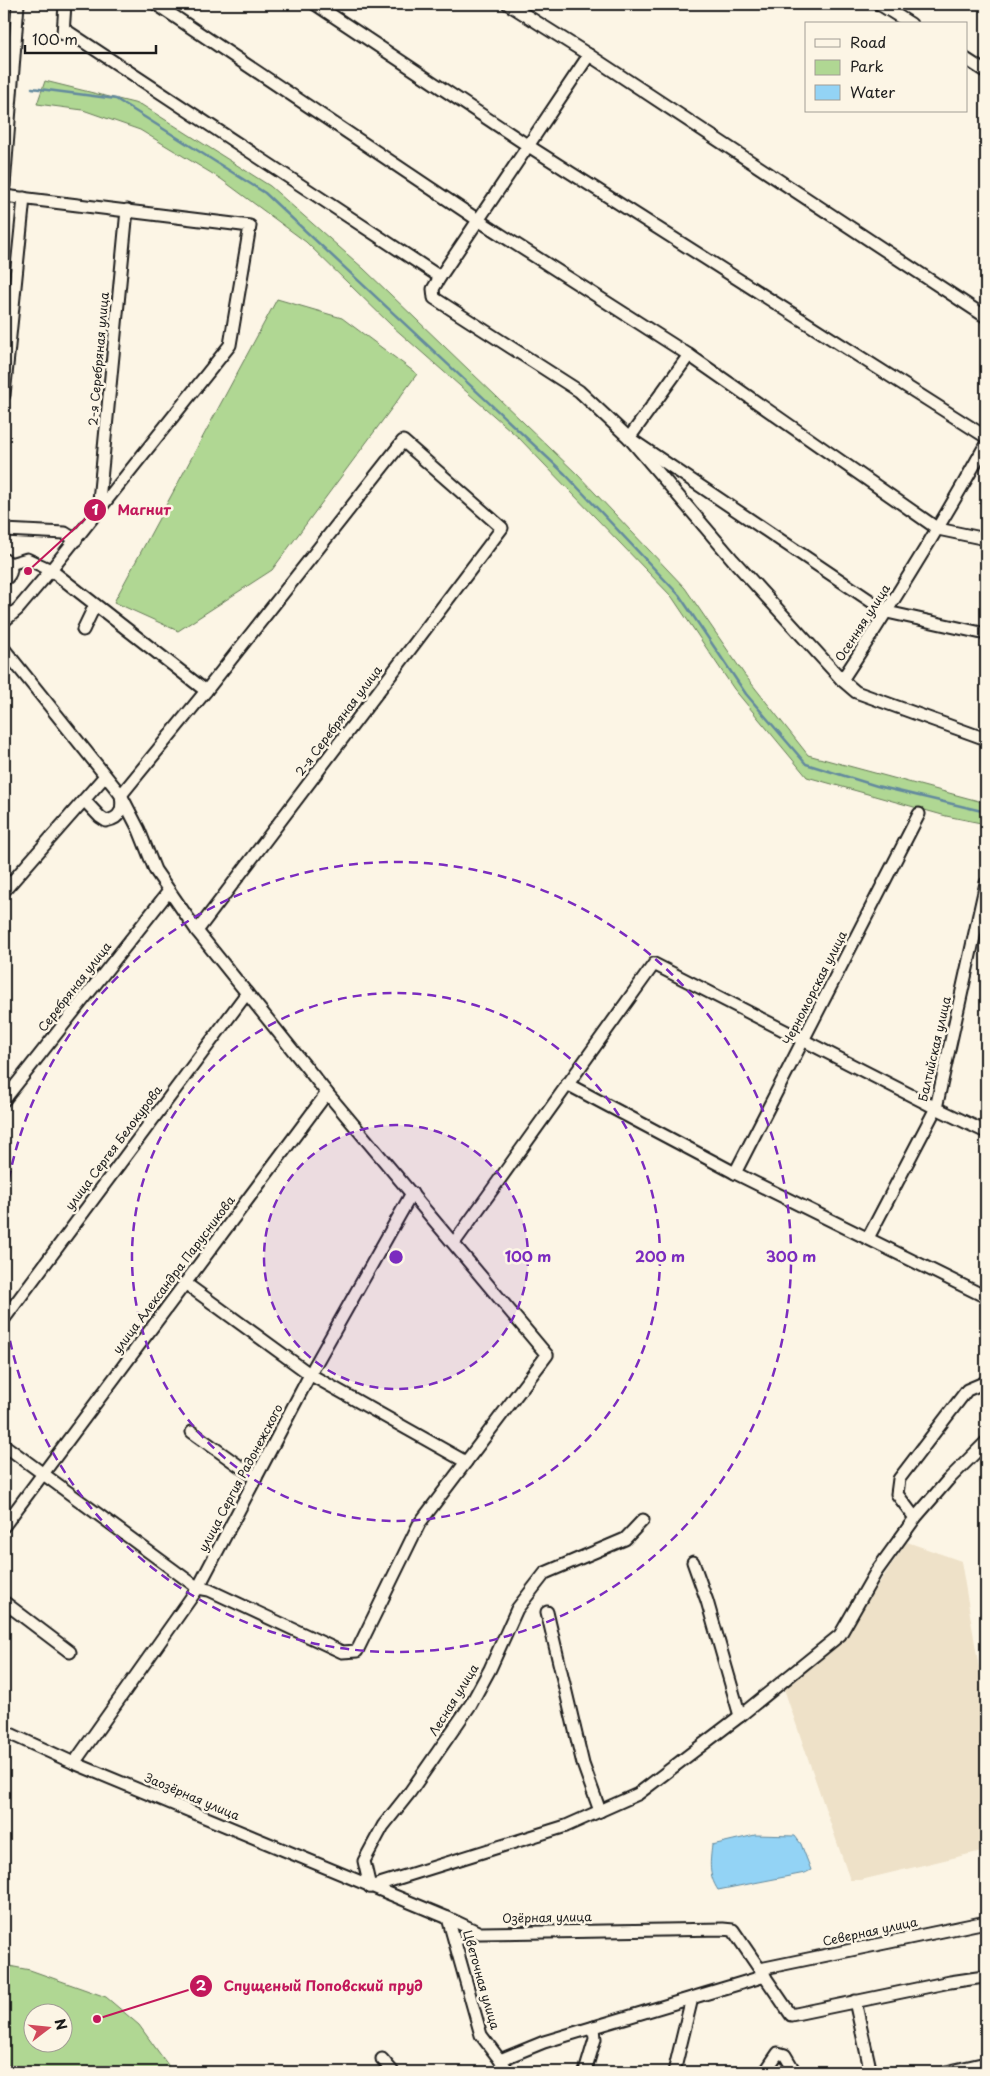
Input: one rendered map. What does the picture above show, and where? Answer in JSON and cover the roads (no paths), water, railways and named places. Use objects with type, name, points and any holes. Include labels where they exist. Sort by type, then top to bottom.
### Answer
[{"type":"street","points":[[4,186],[18,4]]},
{"type":"street","points":[[65,4],[63,33],[440,277]]},
{"type":"street","points":[[156,4],[478,220],[689,356],[938,529],[986,539]]},
{"type":"street","points":[[315,4],[527,145],[986,437]]},
{"type":"street","points":[[508,4],[589,55],[986,317]]},
{"type":"street","points":[[880,4],[908,22]]},
{"type":"street","points":[[589,55],[440,277],[433,289],[434,298],[579,391],[629,438],[733,560],[842,680]]},
{"type":"street","points":[[968,60],[986,72]]},
{"type":"street","points":[[4,196],[250,226],[230,345],[76,540],[18,609],[4,621]]},
{"type":"street","points":[[4,394],[24,198]]},
{"type":"street","name":"2-я Серебряная улица","points":[[98,511],[127,210]]},
{"type":"street","points":[[629,438],[689,356]]},
{"type":"street","points":[[629,438],[887,612],[986,634]]},
{"type":"street","name":"2-я Серебряная улица","points":[[197,931],[502,528],[403,441],[206,691]]},
{"type":"street","name":"Осенняя улица","points":[[986,444],[938,529],[842,680],[862,695],[986,740]]},
{"type":"street","points":[[4,530],[66,533],[76,540]]},
{"type":"street","points":[[4,580],[12,570],[7,562],[27,559],[51,570],[206,691],[121,795],[122,810],[119,815],[106,821],[84,800]]},
{"type":"street","points":[[83,630],[95,605]]},
{"type":"street","points":[[4,649],[121,795],[139,830],[155,870],[197,931],[327,1093],[547,1355],[418,1524],[357,1651],[342,1652],[209,1590],[198,1588],[4,1445]]},
{"type":"street","points":[[4,891],[105,776]]},
{"type":"street","name":"Черноморская улица","points":[[735,1173],[919,814]]},
{"type":"street","name":"Балтийская улица","points":[[868,1238],[936,1108],[986,883]]},
{"type":"street","name":"Серебряная улица","points":[[4,1100],[169,891]]},
{"type":"street","points":[[454,1243],[654,964],[986,1132]]},
{"type":"street","name":"улица Сергея Белокурова","points":[[4,1319],[247,993]]},
{"type":"street","points":[[567,1084],[735,1173],[986,1297]]},
{"type":"street","name":"улица Александра Парусникова","points":[[43,1474],[327,1093]]},
{"type":"street","name":"улица Сергия Радонежского","points":[[74,1763],[198,1588],[311,1375],[412,1193]]},
{"type":"street","points":[[185,1282],[311,1375],[466,1462]]},
{"type":"street","points":[[915,1518],[898,1494],[899,1479],[967,1390],[986,1382]]},
{"type":"street","points":[[192,1432],[256,1478]]},
{"type":"street","points":[[370,1887],[566,1826],[638,1794],[740,1716],[840,1634],[876,1572],[915,1518],[948,1480],[986,1442]]},
{"type":"street","points":[[4,1526],[43,1474]]},
{"type":"street","name":"Лесная улица","points":[[370,1887],[364,1861],[383,1826],[410,1792],[471,1704],[490,1669],[516,1608],[545,1573],[625,1540],[643,1520]]},
{"type":"street","points":[[693,1562],[707,1601],[740,1716]]},
{"type":"street","points":[[4,1602],[70,1652]]},
{"type":"street","points":[[547,1612],[583,1764],[600,1811]]},
{"type":"street","name":"Заозёрная улица","points":[[4,1731],[74,1763],[370,1887]]},
{"type":"street","name":"Озёрная улица","points":[[370,1887],[480,1933],[733,1930],[763,1973]]},
{"type":"street","name":"Цветочная улица","points":[[448,1918],[481,2035],[508,2072]]},
{"type":"street","name":"Северная улица","points":[[500,2060],[544,2042],[692,1998],[763,1973],[986,1922]]},
{"type":"street","points":[[763,1973],[791,2015],[950,1982],[984,1977]]},
{"type":"street","points":[[674,2072],[692,1998]]},
{"type":"street","points":[[855,2002],[869,2064]]},
{"type":"street","points":[[585,2072],[595,2039],[594,2027]]},
{"type":"street","points":[[765,2072],[778,2053],[785,2055],[795,2072]]},
{"type":"street","points":[[382,2058],[392,2072]]},
{"type":"street","points":[[946,2072],[986,2063]]},
{"type":"water","points":[[755,1835],[795,1836],[801,1844],[811,1870],[805,1873],[718,1890],[711,1874],[712,1845]]},
{"type":"waterway","points":[[32,88],[116,99],[265,193],[565,474],[679,595],[746,694],[806,764],[877,786],[986,812]]},
{"type":"place","name":"Магнит","points":[[28,571]]},
{"type":"place","name":"Спущеный Поповский пруд","points":[[97,2019]]}]
